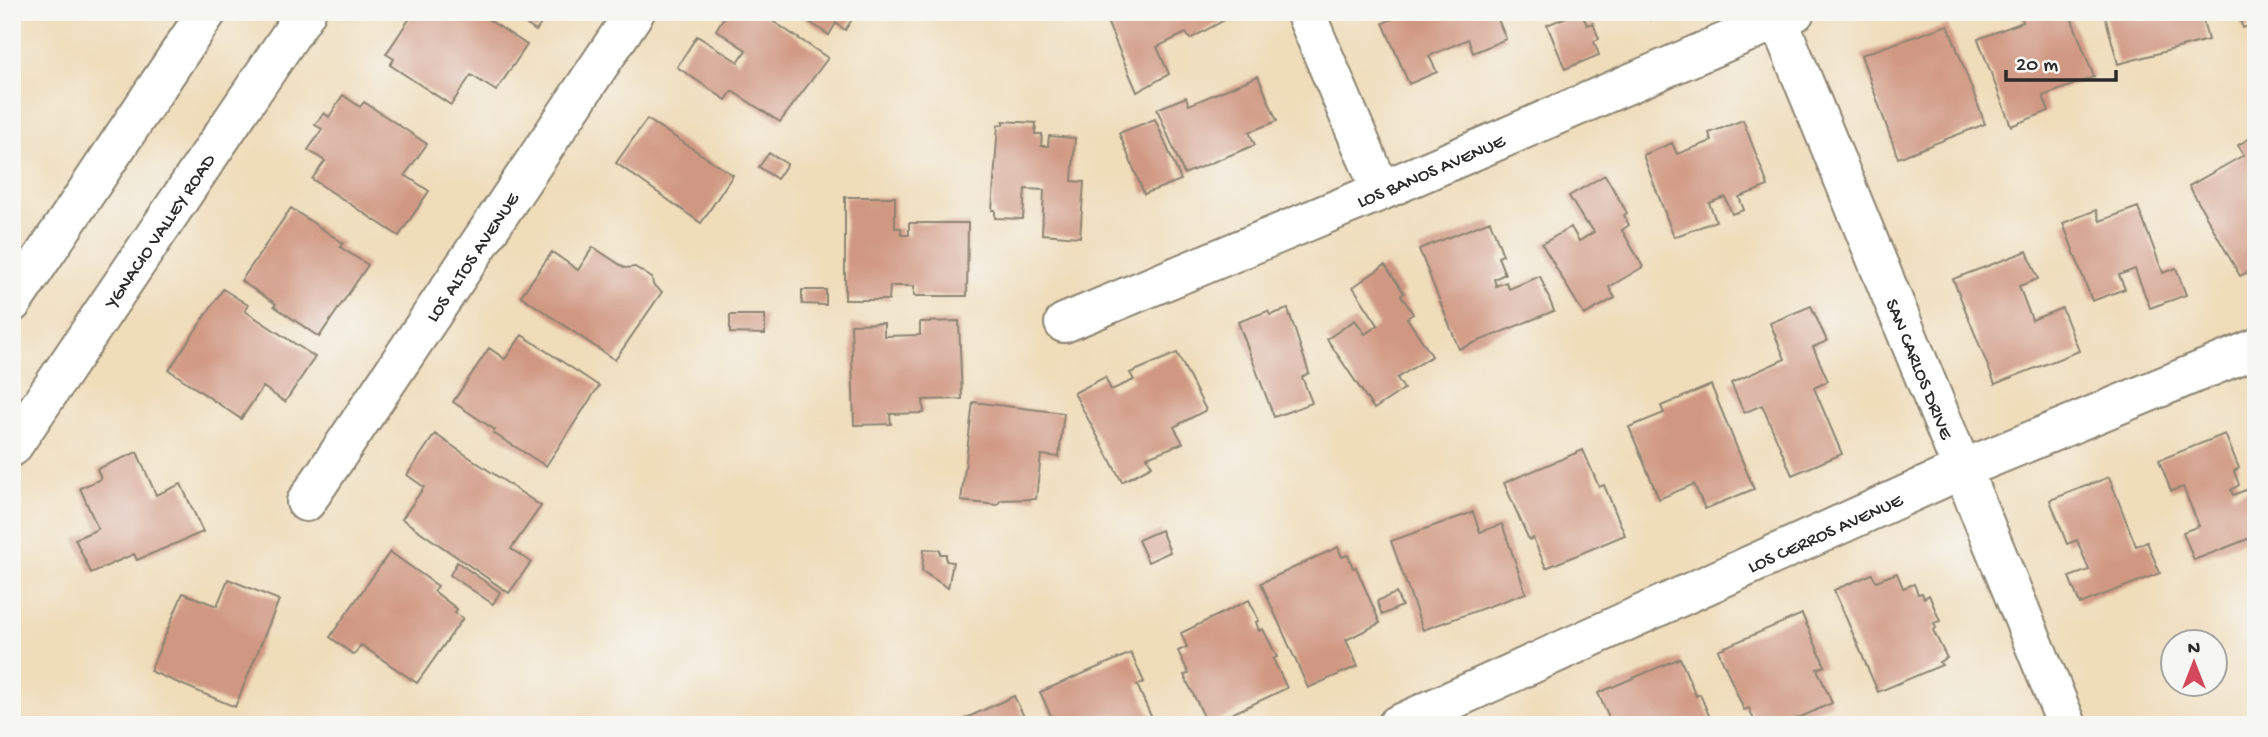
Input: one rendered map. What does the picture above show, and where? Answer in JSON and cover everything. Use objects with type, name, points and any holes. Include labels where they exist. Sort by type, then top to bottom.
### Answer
[{"type":"main road","points":[[12,303],[207,12]]},
{"type":"main road","name":"YGNACIO VALLEY ROAD","points":[[12,447],[306,12]]},
{"type":"main road","name":"LOS ALTOS AVENUE","points":[[306,502],[635,12]]},
{"type":"main road","points":[[1305,12],[1381,191]]},
{"type":"main road","name":"LOS BANOS AVENUE","points":[[1064,323],[1381,191],[1783,15]]},
{"type":"main road","name":"SAN CARLOS DRIVE","points":[[1783,15],[2067,725]]},
{"type":"main road","name":"LOS CERROS AVENUE","points":[[1397,725],[1964,469],[2256,348]]},
{"type":"building","points":[[414,12],[477,12],[527,45],[496,91],[471,75],[451,105],[390,65],[394,59],[386,54]]},
{"type":"building","points":[[508,12],[549,12],[536,31]]},
{"type":"building","points":[[727,12],[759,12],[828,58],[780,122],[732,91],[726,100],[677,67],[697,36],[738,62],[746,50],[716,30]]},
{"type":"building","points":[[804,12],[857,12],[845,30],[836,23],[829,35],[801,16]]},
{"type":"building","points":[[1103,12],[1222,12],[1226,19],[1190,39],[1186,33],[1157,47],[1169,74],[1137,92]]},
{"type":"building","points":[[1407,12],[1495,12],[1506,39],[1473,53],[1468,39],[1429,56],[1437,72],[1409,84],[1383,23]]},
{"type":"building","points":[[1581,12],[1587,25],[1593,23],[1599,39],[1594,41],[1599,55],[1565,69],[1547,25]]},
{"type":"building","points":[[1646,12],[1670,12],[1650,20]]},
{"type":"building","points":[[2020,12],[2069,12],[2094,77],[2043,96],[2049,111],[2011,126],[1978,39],[2023,22]]},
{"type":"building","points":[[2104,12],[2201,12],[2208,40],[2118,64]]},
{"type":"building","points":[[2237,12],[2256,12],[2256,23],[2243,28]]},
{"type":"building","points":[[1948,25],[1985,124],[1898,158],[1861,55]]},
{"type":"building","points":[[1258,76],[1277,121],[1249,132],[1255,145],[1184,174],[1157,109],[1186,97],[1189,105]]},
{"type":"building","points":[[343,95],[360,107],[364,102],[427,144],[405,175],[429,191],[399,236],[312,179],[325,161],[308,150],[322,129],[315,125],[324,113],[329,117]]},
{"type":"building","points":[[647,119],[733,175],[701,223],[616,163]]},
{"type":"building","points":[[1155,119],[1181,180],[1144,194],[1119,133]]},
{"type":"building","points":[[1743,120],[1768,186],[1739,197],[1744,210],[1732,214],[1725,197],[1709,203],[1716,221],[1674,237],[1643,155],[1672,143],[1677,154],[1712,141],[1709,133]]},
{"type":"building","points":[[1003,121],[1036,123],[1035,134],[1042,134],[1041,146],[1048,146],[1049,136],[1075,138],[1072,181],[1084,182],[1080,237],[1042,234],[1044,190],[1025,189],[1023,219],[995,218],[995,210],[992,210],[998,125],[1003,125]]},
{"type":"building","points":[[2256,135],[2256,268],[2240,276],[2189,186],[2244,155],[2238,145]]},
{"type":"building","points":[[769,153],[787,164],[777,179],[759,167]]},
{"type":"building","points":[[1605,175],[1627,213],[1624,215],[1629,225],[1622,230],[1643,267],[1609,287],[1615,298],[1584,315],[1542,244],[1571,227],[1579,241],[1594,232],[1569,196]]},
{"type":"building","points":[[845,197],[895,197],[895,228],[901,228],[901,235],[909,235],[909,223],[968,223],[967,296],[914,296],[914,286],[890,286],[889,300],[845,300]]},
{"type":"building","points":[[2138,207],[2163,273],[2176,268],[2186,295],[2150,308],[2135,269],[2119,275],[2125,289],[2092,301],[2063,223],[2096,210],[2100,221]]},
{"type":"building","points":[[291,208],[343,243],[340,247],[368,265],[319,337],[241,281]]},
{"type":"building","points":[[1490,221],[1503,255],[1498,257],[1505,274],[1494,279],[1496,286],[1506,282],[1509,289],[1540,276],[1554,311],[1459,349],[1419,249]]},
{"type":"building","points":[[593,247],[625,268],[635,267],[652,278],[653,285],[662,292],[615,360],[521,296],[552,252],[578,270]]},
{"type":"building","points":[[2027,251],[2038,279],[2019,286],[2032,320],[2062,308],[2079,351],[1995,384],[1953,279]]},
{"type":"building","points":[[1385,265],[1404,293],[1401,295],[1413,314],[1407,318],[1432,356],[1397,378],[1404,389],[1374,409],[1327,339],[1355,320],[1365,334],[1378,325],[1353,287]]},
{"type":"building","points":[[223,289],[248,305],[245,311],[315,357],[285,402],[263,387],[241,419],[169,370]]},
{"type":"building","points":[[802,290],[826,290],[826,305],[802,304]]},
{"type":"building","points":[[1811,306],[1827,341],[1813,347],[1828,381],[1814,388],[1842,454],[1792,475],[1762,405],[1744,413],[1731,383],[1785,359],[1770,323]]},
{"type":"building","points":[[1288,309],[1309,373],[1302,377],[1312,403],[1274,417],[1238,322],[1268,311],[1270,315]]},
{"type":"building","points":[[730,315],[765,315],[765,334],[730,333]]},
{"type":"building","points":[[959,321],[962,399],[923,400],[924,413],[890,414],[891,424],[854,425],[851,324],[884,323],[884,336],[920,335],[920,322]]},
{"type":"building","points":[[522,335],[599,386],[546,466],[493,433],[495,430],[453,402],[489,348],[505,359]]},
{"type":"building","points":[[1177,353],[1206,410],[1174,427],[1183,443],[1147,457],[1152,466],[1122,482],[1074,393],[1105,377],[1111,390],[1134,380],[1130,373]]},
{"type":"building","points":[[1711,385],[1754,489],[1705,509],[1694,484],[1659,499],[1629,427],[1664,413],[1661,406]]},
{"type":"building","points":[[973,402],[1064,413],[1059,457],[1041,455],[1036,499],[1001,500],[997,505],[961,501]]},
{"type":"building","points":[[435,434],[541,506],[511,549],[531,562],[509,593],[402,519],[424,487],[407,475]]},
{"type":"building","points":[[2225,434],[2239,468],[2234,471],[2239,485],[2231,490],[2233,495],[2256,486],[2256,536],[2194,560],[2183,532],[2199,526],[2183,487],[2171,491],[2159,460]]},
{"type":"building","points":[[1583,450],[1599,487],[1604,485],[1625,535],[1546,568],[1533,538],[1529,540],[1504,483]]},
{"type":"building","points":[[137,452],[156,495],[181,484],[203,532],[137,560],[134,554],[91,573],[75,539],[98,529],[80,488],[101,479],[97,469]]},
{"type":"building","points":[[2109,477],[2136,546],[2147,542],[2160,573],[2080,604],[2069,577],[2089,570],[2077,540],[2067,544],[2050,500]]},
{"type":"building","points":[[1473,512],[1480,532],[1502,524],[1526,593],[1423,630],[1391,541]]},
{"type":"building","points":[[1161,530],[1170,552],[1148,562],[1138,540]]},
{"type":"building","points":[[1338,547],[1342,557],[1348,555],[1353,568],[1356,567],[1380,623],[1346,640],[1358,666],[1308,688],[1261,583]]},
{"type":"building","points":[[924,549],[940,550],[940,554],[946,554],[946,561],[953,562],[948,588],[922,571]]},
{"type":"building","points":[[390,552],[438,586],[434,591],[457,609],[455,613],[463,618],[417,683],[361,645],[354,655],[330,637]]},
{"type":"building","points":[[457,562],[500,592],[493,604],[450,575]]},
{"type":"building","points":[[1897,573],[1903,588],[1914,584],[1918,594],[1922,593],[1924,598],[1929,595],[1940,621],[1934,623],[1936,628],[1933,630],[1947,658],[1939,662],[1942,665],[1878,692],[1834,590],[1872,574],[1876,581]]},
{"type":"building","points":[[228,579],[279,600],[235,707],[150,671],[183,593],[217,606]]},
{"type":"building","points":[[1396,593],[1402,606],[1382,615],[1377,601]]},
{"type":"building","points":[[1249,600],[1259,621],[1256,622],[1259,631],[1263,629],[1277,657],[1273,659],[1287,688],[1208,725],[1184,675],[1189,674],[1178,651],[1187,647],[1181,633]]},
{"type":"building","points":[[1802,614],[1825,666],[1817,669],[1832,703],[1783,725],[1756,725],[1749,708],[1744,710],[1718,650]]},
{"type":"building","points":[[1131,653],[1144,682],[1137,685],[1155,725],[1055,725],[1040,692]]},
{"type":"building","points":[[1680,658],[1696,696],[1700,694],[1713,725],[1612,725],[1598,693]]},
{"type":"building","points":[[1014,696],[1028,725],[951,725]]}]
